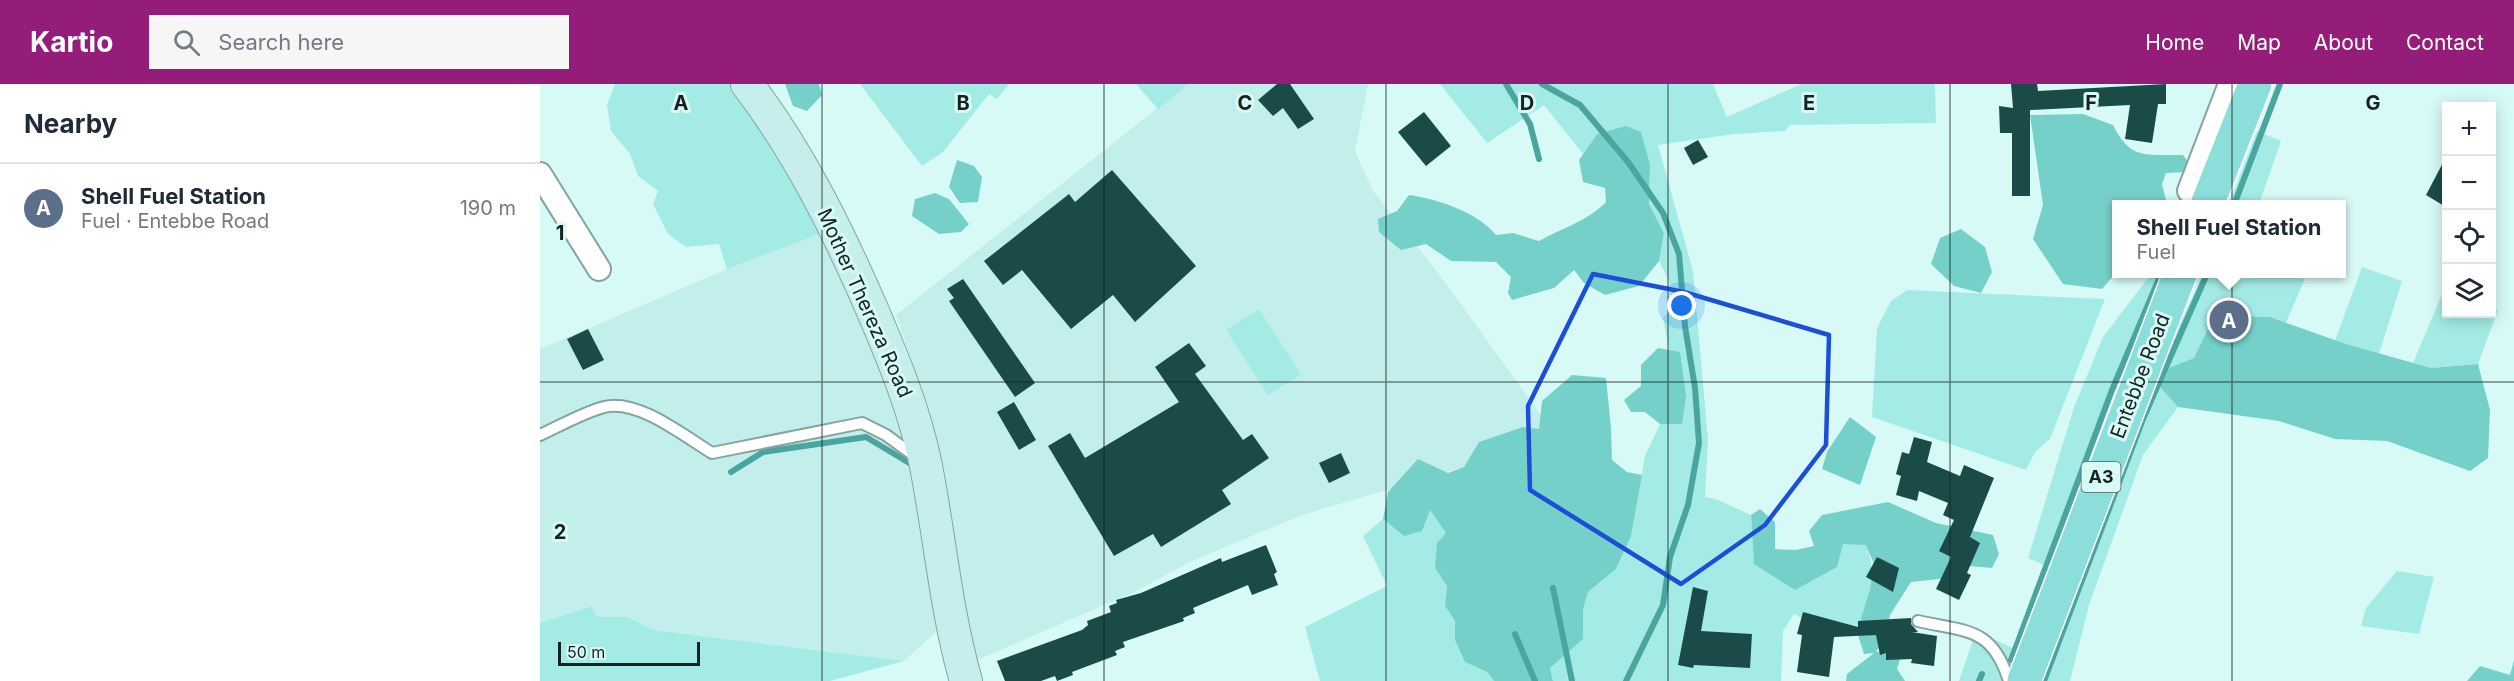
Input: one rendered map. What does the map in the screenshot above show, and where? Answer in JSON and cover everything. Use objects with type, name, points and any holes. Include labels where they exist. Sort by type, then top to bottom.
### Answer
[{"type":"main road","points":[[2198,197],[2255,84]]},
{"type":"main road","name":"Entebbe Road","points":[[2024,681],[2178,278]]},
{"type":"street","name":"Mother Thereza Road","points":[[747,84],[802,167],[844,246],[899,373],[926,464],[951,621],[966,681]]},
{"type":"street","points":[[2198,197],[2230,84]]},
{"type":"street","points":[[540,174],[599,269]]},
{"type":"lane","points":[[540,435],[603,407],[618,405],[640,410],[712,453],[862,423],[886,435],[926,464]]},
{"type":"lane","points":[[1918,621],[1981,636],[1993,645],[2009,681]]},
{"type":"highlighted area","points":[[1593,274],[1684,292],[1829,335],[1826,445],[1765,525],[1681,584],[1530,490],[1528,406]]},
{"type":"shaded area","points":[[615,84],[732,84],[833,229],[727,269],[719,244],[686,247],[668,234],[653,204],[658,191],[638,176],[630,154],[611,131],[607,105]]},
{"type":"shaded area","points":[[785,84],[819,84],[822,95],[807,111],[793,106]]},
{"type":"shaded area","points":[[860,84],[1009,84],[997,99],[989,94],[943,152],[922,166]]},
{"type":"shaded area","points":[[1136,84],[1188,84],[1158,109]]},
{"type":"shaded area","points":[[1188,84],[1368,84],[1355,151],[1373,191],[1439,274],[1548,425],[1464,467],[1302,515],[1192,561],[1134,592],[975,661],[948,498],[921,389],[896,315]]},
{"type":"shaded area","points":[[1440,84],[1713,84],[1727,117],[1801,84],[1935,84],[1936,123],[1790,125],[1785,131],[1734,134],[1658,145],[1693,271],[1708,440],[1705,497],[1716,499],[1751,515],[1754,564],[1843,544],[1866,544],[1870,556],[1872,578],[1857,632],[1814,624],[1794,614],[1783,631],[1781,681],[1553,681],[1549,668],[1583,639],[1583,610],[1588,592],[1616,569],[1631,536],[1645,456],[1660,424],[1681,424],[1680,353],[1669,350],[1663,318],[1672,308],[1669,281],[1659,261],[1664,233],[1649,204],[1650,165],[1597,134],[1583,154],[1544,105],[1487,143]]},
{"type":"shaded area","points":[[2083,114],[2113,125],[2126,145],[2133,150],[2149,155],[2183,155],[2191,166],[2187,172],[2166,173],[2162,184],[2166,200],[2112,200],[2112,278],[2102,289],[2063,284],[2033,239],[2043,205],[2030,115]]},
{"type":"shaded area","points":[[1626,126],[1641,132],[1650,165],[1649,204],[1664,233],[1659,261],[1639,286],[1605,295],[1584,283],[1574,270],[1554,288],[1512,300],[1508,293],[1511,277],[1496,262],[1451,261],[1426,244],[1401,250],[1379,232],[1378,219],[1397,211],[1409,195],[1432,200],[1468,213],[1496,235],[1513,233],[1539,241],[1583,219],[1606,202],[1605,188],[1583,182],[1579,160],[1597,134]]},
{"type":"shaded area","points":[[2257,131],[2281,141],[2260,200],[2231,200]]},
{"type":"shaded area","points":[[957,160],[974,166],[982,177],[978,202],[960,203],[949,187]]},
{"type":"shaded area","points":[[935,193],[949,199],[969,224],[961,232],[939,234],[912,216],[915,199]]},
{"type":"shaded area","points":[[833,229],[905,415],[937,631],[904,661],[653,630],[628,617],[597,617],[592,606],[540,623],[540,349],[727,269]]},
{"type":"shaded area","points":[[1961,229],[1985,247],[1992,272],[1981,293],[1954,286],[1931,264],[1940,238]]},
{"type":"shaded area","points":[[2362,267],[2402,281],[2379,354],[2335,341]]},
{"type":"shaded area","points":[[2148,278],[2157,278],[2046,566],[2028,558],[2074,407],[2103,337]]},
{"type":"shaded area","points":[[2201,278],[2305,279],[2286,323],[2270,317],[2214,316],[2194,358],[2163,370],[2160,387],[2178,407],[2143,455],[2089,605],[2070,681],[2039,681],[2147,395]]},
{"type":"shaded area","points":[[1907,290],[2105,299],[2050,439],[2035,452],[2026,470],[1872,417],[1877,328],[1891,301]]},
{"type":"shaded area","points":[[2442,294],[2442,318],[2495,318],[2478,364],[2431,368],[2413,363]]},
{"type":"shaded area","points":[[1259,309],[1301,374],[1268,395],[1226,330]]},
{"type":"shaded area","points":[[2214,316],[2270,317],[2346,344],[2431,368],[2478,364],[2490,410],[2488,458],[2470,471],[2387,441],[2335,439],[2279,421],[2178,407],[2160,387],[2163,370],[2194,358]]},
{"type":"shaded area","points":[[1658,348],[1680,352],[1686,396],[1682,424],[1660,424],[1645,412],[1631,412],[1624,400],[1641,386],[1641,365]]},
{"type":"shaded area","points":[[1572,375],[1606,378],[1612,460],[1627,472],[1642,475],[1631,536],[1616,569],[1588,592],[1583,610],[1583,639],[1550,668],[1553,681],[1494,681],[1487,672],[1465,662],[1455,640],[1455,621],[1445,606],[1447,586],[1435,568],[1437,543],[1446,533],[1430,510],[1422,531],[1404,536],[1383,519],[1388,492],[1418,459],[1448,473],[1464,467],[1479,442],[1523,427],[1539,429],[1542,401]]},
{"type":"shaded area","points":[[1850,417],[1876,437],[1860,485],[1822,469],[1827,452]]},
{"type":"shaded area","points":[[1888,502],[1936,523],[1993,535],[1999,554],[1992,568],[1969,566],[1958,577],[1911,582],[1890,615],[1886,635],[1876,652],[1893,650],[1900,659],[1897,669],[1905,681],[1846,681],[1847,674],[1874,653],[1864,654],[1857,632],[1870,589],[1874,564],[1866,545],[1843,544],[1837,567],[1795,590],[1754,564],[1751,515],[1760,509],[1775,522],[1775,549],[1796,550],[1814,546],[1809,531],[1822,515]]},
{"type":"shaded area","points":[[1430,509],[1446,533],[1435,568],[1447,586],[1445,606],[1455,621],[1456,640],[1465,662],[1487,672],[1494,681],[1320,681],[1305,627],[1387,586],[1363,536],[1383,519],[1404,536]]},
{"type":"shaded area","points":[[2397,571],[2434,577],[2419,634],[2361,626],[2366,608]]},
{"type":"shaded area","points":[[592,606],[597,617],[628,617],[653,630],[904,661],[830,681],[540,681],[540,623]]},
{"type":"shaded area","points":[[1976,631],[2017,650],[2006,681],[1959,681]]},
{"type":"shaded area","points":[[2514,660],[2514,681],[2467,681],[2480,666],[2510,675]]},
{"type":"building","points":[[1277,84],[1290,84],[1314,119],[1298,129],[1283,108],[1273,116],[1258,100]]},
{"type":"building","points":[[2011,84],[2037,84],[2038,91],[2166,84],[2166,104],[2158,104],[2152,143],[2125,139],[2130,105],[2030,110],[2030,196],[2012,196],[2012,133],[2000,133],[1999,106],[2013,108]]},
{"type":"building","points":[[1424,112],[1451,146],[1426,166],[1398,132]]},
{"type":"building","points":[[1698,140],[1708,157],[1693,165],[1684,148]]},
{"type":"building","points":[[2442,165],[2442,205],[2426,195]]},
{"type":"building","points":[[1112,170],[1196,266],[1135,322],[1113,295],[1071,329],[1022,270],[1003,285],[984,261],[1069,194],[1075,202]]},
{"type":"building","points":[[963,279],[1035,383],[1015,397],[949,301],[954,298],[947,289]]},
{"type":"building","points":[[588,329],[604,360],[583,370],[567,339]]},
{"type":"building","points":[[1189,343],[1206,366],[1195,374],[1243,440],[1252,434],[1269,458],[1222,490],[1231,504],[1161,547],[1153,534],[1114,556],[1048,446],[1070,433],[1085,458],[1179,402],[1155,367]]},
{"type":"building","points":[[1014,402],[1036,440],[1019,450],[997,412]]},
{"type":"building","points":[[1914,437],[1932,442],[1927,462],[1960,476],[1964,465],[1994,478],[1970,537],[1980,543],[1967,573],[1971,575],[1959,600],[1936,589],[1951,557],[1939,551],[1954,520],[1943,515],[1948,503],[1919,491],[1917,501],[1896,495],[1901,476],[1896,474],[1902,452],[1909,454]]},
{"type":"building","points":[[1341,453],[1350,473],[1329,483],[1319,463]]},
{"type":"building","points":[[1266,545],[1277,572],[1274,574],[1278,585],[1252,595],[1248,585],[1193,608],[1195,613],[1183,618],[1184,621],[1123,642],[1125,647],[1115,651],[1117,655],[1072,672],[1073,675],[1057,681],[1055,676],[1041,681],[1005,681],[997,661],[1082,630],[1088,625],[1087,621],[1111,612],[1109,606],[1117,603],[1116,600],[1141,593],[1221,558],[1222,562]]},
{"type":"building","points":[[1877,557],[1899,568],[1893,592],[1866,577]]},
{"type":"building","points":[[1693,587],[1708,591],[1701,631],[1752,634],[1750,668],[1694,665],[1693,668],[1678,665]]},
{"type":"building","points":[[1803,612],[1858,627],[1858,621],[1911,618],[1911,624],[1918,632],[1912,632],[1937,636],[1934,666],[1911,663],[1912,659],[1886,660],[1886,653],[1880,655],[1876,635],[1834,637],[1829,677],[1797,672],[1802,635],[1797,634]]},
{"type":"waterway","points":[[1506,84],[1530,124],[1539,159]]},
{"type":"waterway","points":[[1542,84],[1580,105],[1628,162],[1663,213],[1679,254],[1685,326],[1695,388],[1699,443],[1688,505],[1670,557],[1663,605],[1626,681]]},
{"type":"waterway","points":[[2236,200],[2280,84]]},
{"type":"waterway","points":[[2011,660],[2112,390],[2159,278]]},
{"type":"waterway","points":[[2044,681],[2143,419],[2205,278]]},
{"type":"waterway","points":[[731,472],[763,452],[866,437],[916,467]]},
{"type":"waterway","points":[[1553,588],[1572,681]]},
{"type":"waterway","points":[[1515,634],[1535,681]]},
{"type":"waterway","points":[[1979,681],[1982,674]]},
{"type":"place","name":"Shell Fuel Station","points":[[2229,320]]}]
